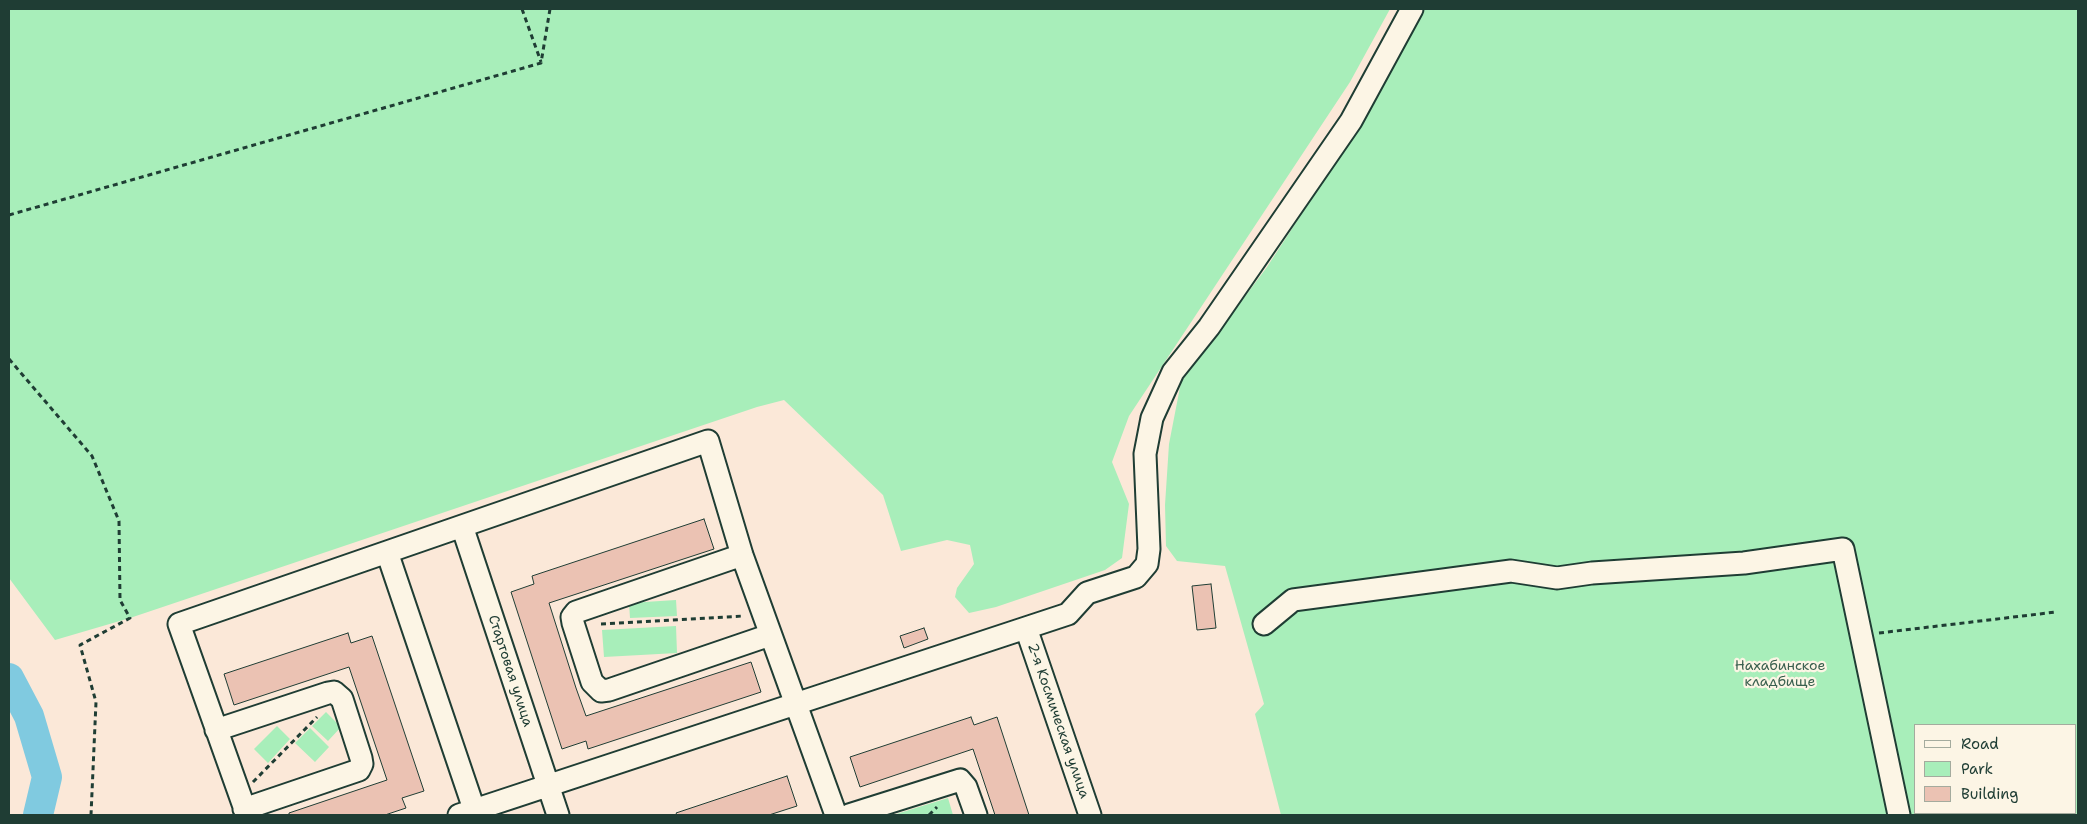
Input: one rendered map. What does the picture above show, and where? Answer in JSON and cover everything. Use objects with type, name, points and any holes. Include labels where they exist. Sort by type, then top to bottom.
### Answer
[{"type":"street","points":[[387,552],[470,814],[548,786],[1068,614],[1087,593],[1136,577],[1147,564],[1149,550],[1145,454],[1152,418],[1173,372],[1209,327],[1351,121],[1412,9]]},
{"type":"street","points":[[216,730],[334,692],[342,699],[362,764],[359,770],[246,812],[216,730],[179,624],[708,441],[742,556],[836,815]]},
{"type":"street","name":"Стартовая улица","points":[[462,526],[558,815]]},
{"type":"street","points":[[1264,624],[1293,600],[1511,571],[1557,578],[1592,573],[1744,563],[1843,549],[1899,815]]},
{"type":"street","points":[[742,556],[582,609],[572,617],[573,626],[592,682],[601,691],[770,635]]},
{"type":"street","name":"2-я Космическая улица","points":[[1026,628],[1090,815]]},
{"type":"street","points":[[848,815],[960,780],[966,787],[976,815]]},
{"type":"path","points":[[522,9],[541,63]]},
{"type":"path","points":[[541,63],[550,9]]},
{"type":"path","points":[[9,214],[541,63]]},
{"type":"path","points":[[9,358],[92,456],[119,521],[120,600],[130,618],[80,645],[96,702],[91,815]]},
{"type":"path","points":[[1861,635],[2056,612]]},
{"type":"path","points":[[573,626],[743,616]]},
{"type":"path","points":[[253,782],[319,715]]},
{"type":"green space","points":[[9,9],[1390,9],[1350,82],[1129,416],[1112,462],[1129,504],[1122,558],[1105,570],[996,607],[969,613],[955,597],[957,588],[974,564],[970,545],[947,540],[901,551],[883,495],[784,400],[757,407],[130,618],[55,640],[9,578]]},
{"type":"green space","name":"Нахабинское кладбище","points":[[1422,9],[2078,9],[2078,815],[1281,815],[1255,714],[1264,704],[1225,566],[1177,561],[1166,546],[1165,505],[1169,444],[1181,382],[1267,267],[1362,121]]},
{"type":"green space","points":[[676,600],[677,616],[630,618],[629,603]]},
{"type":"green space","points":[[676,626],[677,653],[604,657],[602,630]]},
{"type":"green space","points":[[326,712],[341,727],[328,741],[312,726]]},
{"type":"green space","points":[[277,726],[290,739],[268,763],[254,749]]},
{"type":"green space","points":[[310,728],[329,747],[315,762],[295,743]]},
{"type":"green space","points":[[948,798],[953,815],[893,815]]},
{"type":"building","points":[[704,519],[714,549],[549,603],[576,688],[586,716],[751,662],[761,692],[588,749],[586,741],[562,749],[511,592],[534,584],[532,576]]},
{"type":"building","points":[[1211,584],[1216,628],[1197,630],[1192,586]]},
{"type":"building","points":[[924,628],[928,639],[904,648],[900,636]]},
{"type":"building","points":[[348,633],[351,643],[372,636],[424,791],[402,798],[406,808],[385,815],[289,815],[289,813],[387,780],[349,667],[234,705],[224,674]]},
{"type":"building","points":[[971,717],[974,725],[997,717],[1029,815],[995,815],[973,749],[860,787],[850,757]]},
{"type":"building","points":[[787,776],[797,806],[769,815],[677,815],[676,813]]},
{"type":"waterway","points":[[9,678],[29,716],[47,777],[38,815]]}]
